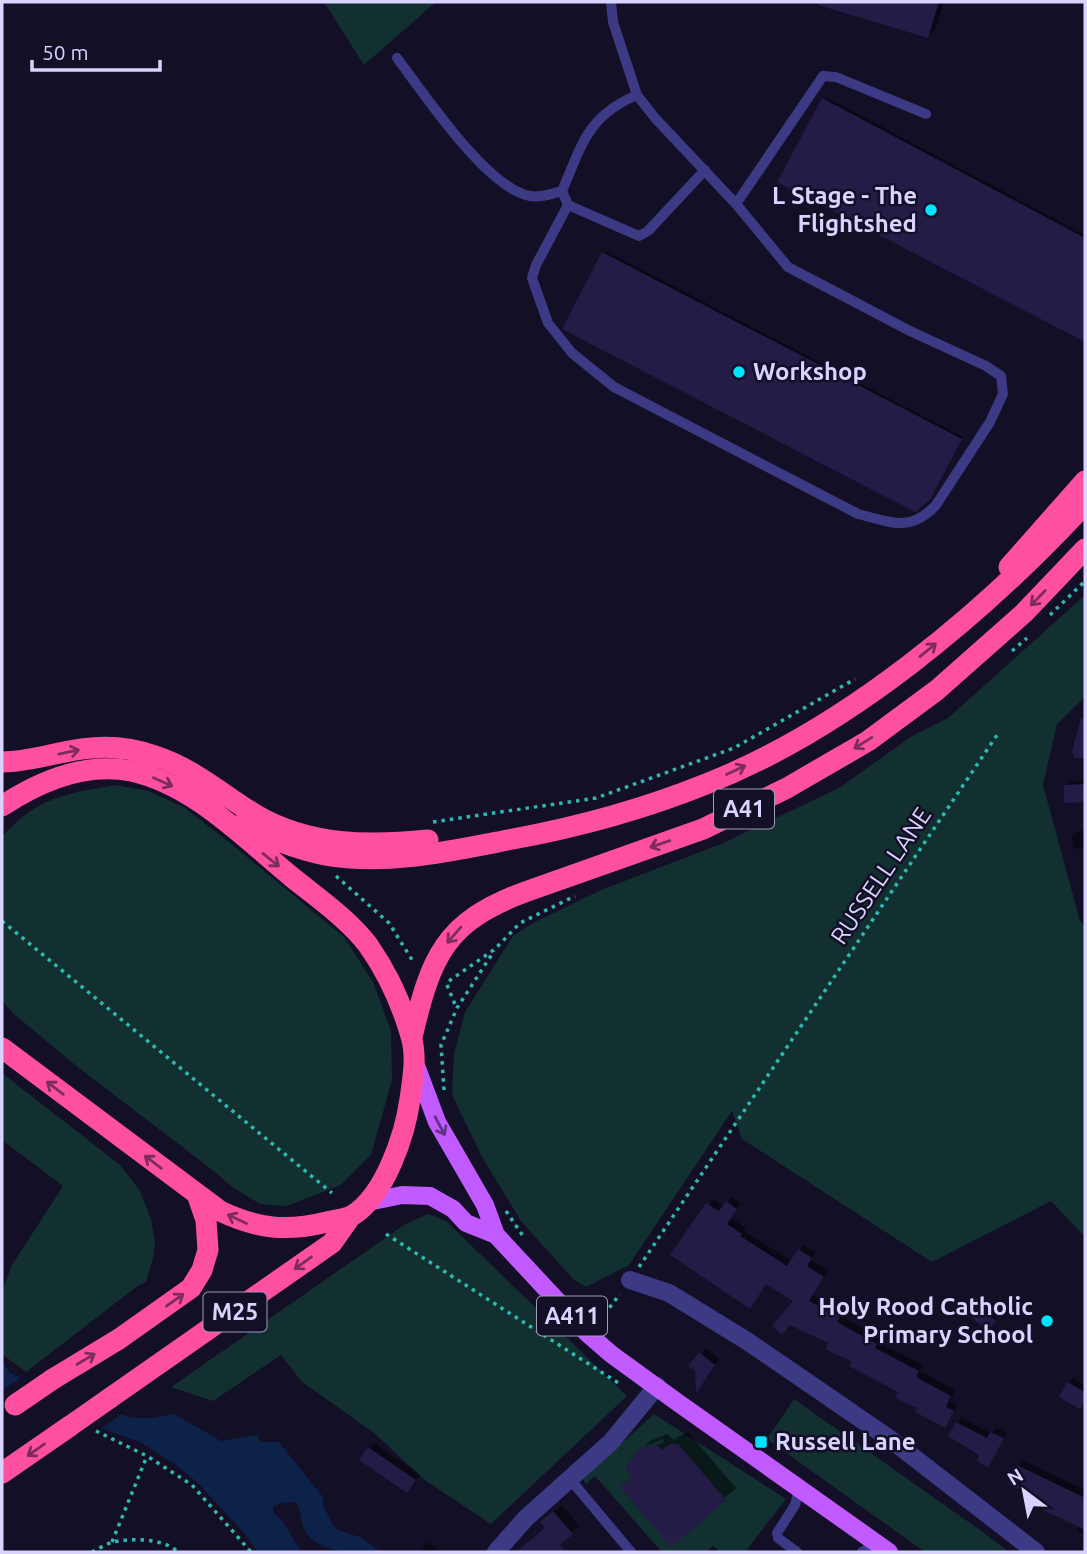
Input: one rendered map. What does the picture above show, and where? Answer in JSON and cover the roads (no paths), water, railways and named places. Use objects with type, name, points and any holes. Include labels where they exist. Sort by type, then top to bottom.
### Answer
[{"type":"highway","points":[[973,612],[1085,481]]},
{"type":"highway","name":"A41","points":[[218,817],[289,845],[323,855],[356,859],[397,858],[445,853],[531,836],[648,805],[707,784],[771,754],[862,701],[929,650],[1037,556],[1085,504]]},
{"type":"highway","name":"A41","points":[[412,1037],[421,1001],[437,960],[451,935],[473,917],[500,901],[525,891],[703,829],[787,788],[868,741],[956,673],[1024,613],[1085,549]]},
{"type":"highway","points":[[2,762],[20,762],[89,748],[112,748],[156,756],[188,770],[258,816],[292,831],[324,840],[370,844],[477,835],[531,836]]},
{"type":"highway","points":[[2,772],[29,776],[98,770],[129,771],[177,788],[218,817],[346,921],[366,943],[384,970],[412,1037],[415,1063],[408,1112],[399,1146],[368,1202],[351,1216],[282,1230],[246,1224],[220,1211],[2,1048]]},
{"type":"highway","points":[[2,806],[26,790],[72,772]]},
{"type":"highway","name":"M25","points":[[8,1410],[119,1339],[191,1288],[202,1270],[208,1250],[206,1220],[197,1194]]},
{"type":"highway","name":"M25","points":[[2,1473],[80,1427],[110,1398],[332,1242],[351,1216]]},
{"type":"main road","name":"A411","points":[[415,1063],[437,1122],[485,1205],[496,1235],[588,1334],[652,1394],[799,1489],[876,1549]]},
{"type":"main road","name":"A411","points":[[368,1202],[402,1195],[430,1196],[453,1209],[466,1223],[496,1235]]},
{"type":"street","points":[[630,1280],[669,1293],[747,1341],[890,1439],[1037,1552]]},
{"type":"street","points":[[496,1552],[526,1518],[611,1442],[652,1394]]},
{"type":"lane","points":[[568,205],[536,265],[532,278],[548,323],[572,353],[614,387],[858,514],[897,524],[914,522],[927,515],[936,505],[990,422],[1003,394],[1001,376],[788,267],[736,204],[655,118],[637,95],[613,23],[611,2]]},
{"type":"lane","points":[[397,58],[481,166],[502,183],[528,196],[543,196],[562,191]]},
{"type":"lane","points":[[736,204],[823,76],[836,77],[926,114]]},
{"type":"lane","points":[[637,95],[614,105],[589,130],[562,191],[568,205],[639,236],[648,232],[705,170]]},
{"type":"lane","points":[[569,1478],[631,1552]]},
{"type":"lane","points":[[797,1552],[778,1538],[777,1533],[795,1505],[799,1489]]},
{"type":"water","points":[[2,1361],[10,1373],[132,1418],[174,1414],[221,1441],[257,1435],[260,1442],[279,1442],[323,1497],[323,1506],[334,1526],[340,1531],[360,1537],[381,1552],[339,1550],[321,1545],[306,1533],[296,1502],[282,1503],[273,1507],[273,1512],[283,1522],[301,1552],[258,1552],[198,1483],[140,1442],[2,1394]]},
{"type":"place","name":"L Stage - The Flightshed","points":[[931,210]]},
{"type":"place","name":"Workshop","points":[[739,372]]},
{"type":"place","name":"Holy Rood Catholic Primary School","points":[[1047,1321]]},
{"type":"place","name":"Russell Lane","points":[[761,1442]]}]
